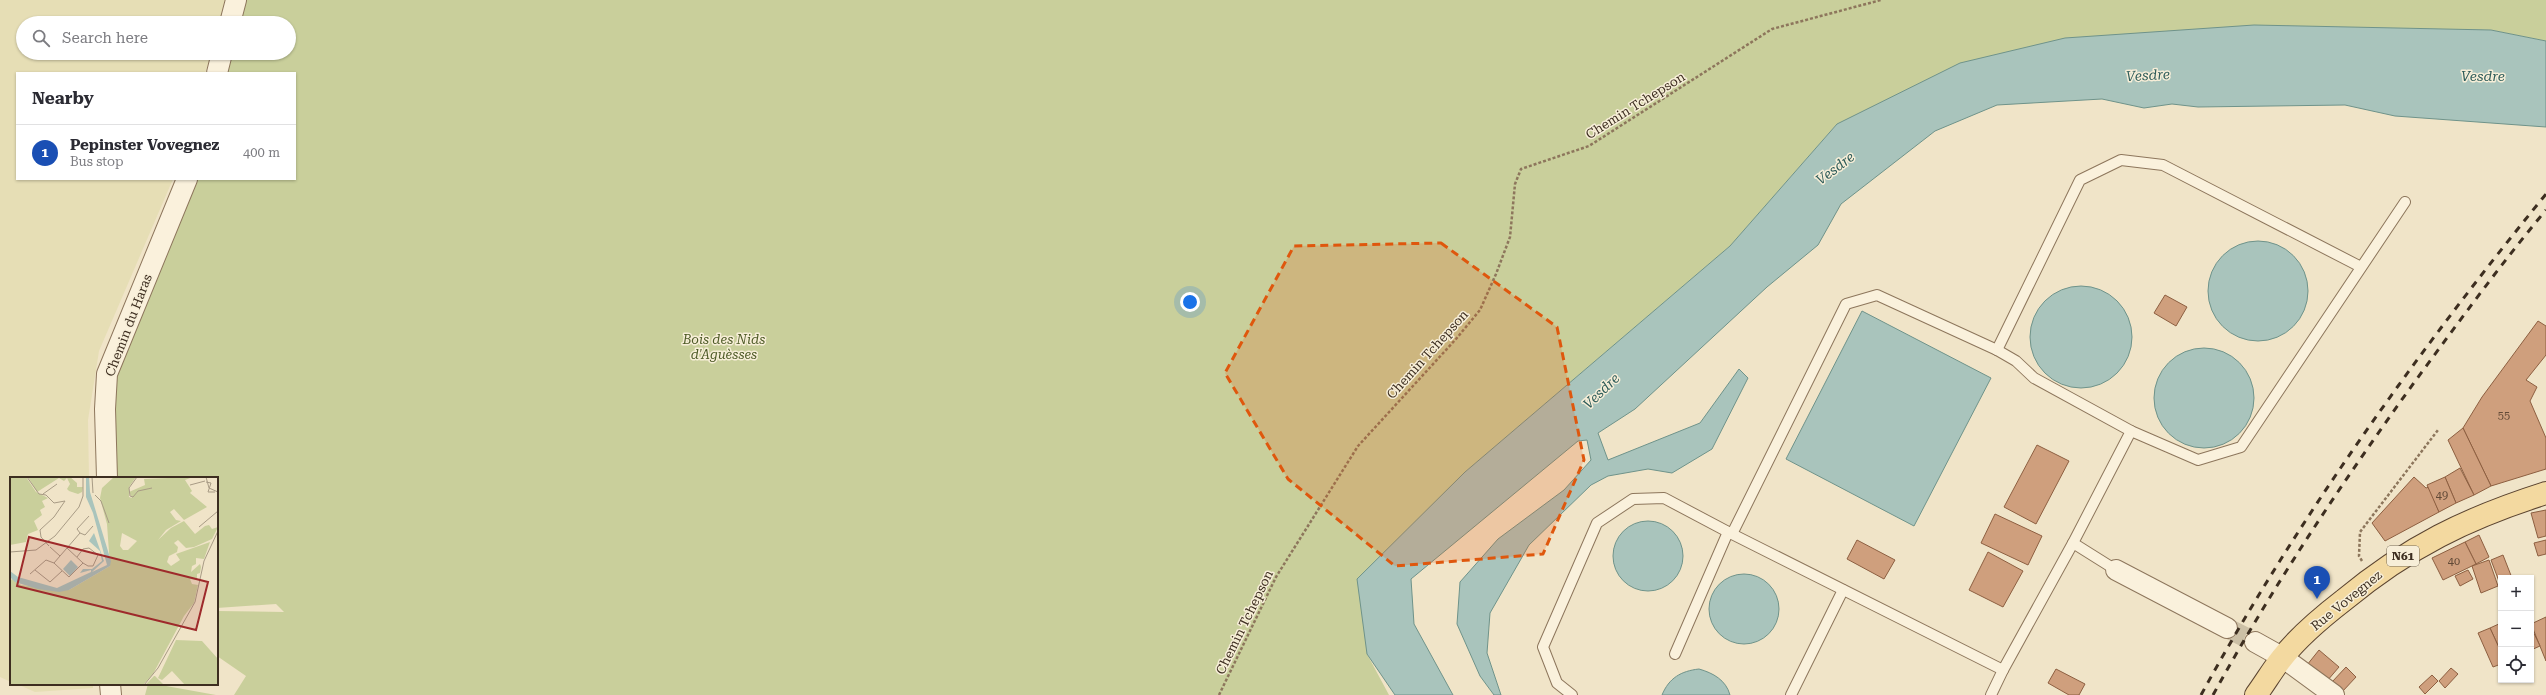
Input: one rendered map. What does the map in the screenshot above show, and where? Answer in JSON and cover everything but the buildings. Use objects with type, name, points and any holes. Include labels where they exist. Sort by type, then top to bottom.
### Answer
[{"type":"main road","name":"Rue Vovegnez","points":[[2256,695],[2282,657],[2321,618],[2372,577],[2416,547],[2445,531],[2502,507],[2546,493]]},
{"type":"street","points":[[232,16],[236,0]]},
{"type":"street","points":[[217,72],[220,60]]},
{"type":"street","name":"Chemin du Haras","points":[[107,477],[105,408],[107,374],[187,180]]},
{"type":"street","points":[[2116,570],[2227,628]]},
{"type":"street","points":[[2255,642],[2282,657],[2334,695]]},
{"type":"street","points":[[110,685],[111,695]]},
{"type":"lane","points":[[1997,350],[2080,180],[2121,160],[2163,165],[2362,267]]},
{"type":"lane","points":[[1675,654],[1730,533],[1846,304],[1877,295],[1997,350],[2016,361],[2034,378],[2131,431],[2198,460],[2241,447],[2405,202]]},
{"type":"lane","points":[[1991,695],[2003,670],[2073,543],[2131,431]]},
{"type":"lane","points":[[1572,695],[1557,683],[1543,647],[1597,522],[1633,499],[1664,498],[1730,533],[2003,670]]},
{"type":"lane","points":[[2073,543],[2116,570]]},
{"type":"lane","points":[[1791,695],[1843,590]]},
{"type":"path","name":"Chemin Tchepson","points":[[1219,695],[1276,577],[1358,446],[1452,344],[1480,310],[1510,237],[1514,184],[1521,169],[1589,146],[1772,29],[1881,0]]},
{"type":"path","points":[[2372,577],[2359,556],[2360,532],[2438,430]]},
{"type":"highlighted area","points":[[1441,243],[1557,327],[1584,460],[1543,554],[1395,566],[1288,479],[1225,373],[1294,246]]},
{"type":"shaded area","points":[[0,0],[227,0],[223,16],[16,16],[16,60],[210,60],[205,72],[16,72],[16,180],[173,180],[99,351],[88,420],[89,477],[10,477],[10,682],[0,677]]},
{"type":"shaded area","points":[[19,685],[93,685],[93,688],[35,692]]},
{"type":"green space","name":"Bois des Nids d'Aguèsses","points":[[243,0],[2546,0],[2546,41],[2491,30],[1837,124],[1730,246],[1465,472],[1367,654],[1389,695],[234,695],[246,676],[218,657],[218,611],[284,612],[276,604],[218,608],[218,477],[113,477],[112,369],[192,180],[296,180],[296,72],[223,72],[227,60],[296,60],[296,16],[239,16]]},
{"type":"green space","points":[[148,685],[161,685],[216,695],[145,695]]},
{"type":"water","name":"Vesdre","points":[[2254,25],[2491,30],[2546,41],[2546,127],[2395,116],[2345,105],[2198,107],[2172,104],[2144,108],[2102,99],[1997,105],[1935,131],[1841,204],[1818,245],[1767,287],[1635,409],[1598,433],[1608,460],[1700,423],[1739,369],[1748,378],[1712,449],[1672,473],[1648,469],[1608,476],[1591,485],[1529,545],[1490,613],[1487,653],[1501,695],[1494,695],[1480,676],[1457,624],[1460,582],[1498,539],[1564,490],[1591,460],[1587,440],[1578,441],[1411,579],[1414,624],[1453,695],[1395,695],[1367,654],[1357,579],[1465,472],[1730,246],[1837,124],[1960,63],[2065,38]]},
{"type":"water","points":[[2248,241],[2268,241],[2277,244],[2294,255],[2305,272],[2308,281],[2308,301],[2305,310],[2294,327],[2277,338],[2268,341],[2248,341],[2230,333],[2222,327],[2216,319],[2208,301],[2208,281],[2216,263],[2222,255],[2230,249]]},
{"type":"water","points":[[2081,286],[2100,290],[2117,301],[2128,318],[2132,337],[2128,356],[2117,373],[2100,384],[2081,388],[2062,384],[2045,373],[2034,356],[2030,337],[2034,318],[2045,301],[2062,290]]},
{"type":"water","points":[[1862,311],[1991,378],[1914,526],[1786,459]]},
{"type":"water","points":[[2194,348],[2214,348],[2223,351],[2240,362],[2251,379],[2254,388],[2254,408],[2251,417],[2240,434],[2223,445],[2214,448],[2194,448],[2176,440],[2168,434],[2162,426],[2154,408],[2154,388],[2162,370],[2168,362],[2176,356]]},
{"type":"water","points":[[1641,521],[1655,521],[1668,527],[1677,536],[1683,549],[1681,569],[1673,581],[1655,591],[1641,591],[1628,585],[1619,576],[1613,563],[1613,549],[1619,536],[1628,527]]},
{"type":"water","points":[[1737,574],[1751,574],[1764,580],[1773,589],[1779,602],[1777,622],[1769,634],[1751,644],[1737,644],[1724,638],[1715,629],[1709,616],[1709,602],[1715,589],[1724,580]]},
{"type":"water","points":[[1699,669],[1722,681],[1730,695],[1662,695],[1668,684],[1676,676]]},
{"type":"tunnel","points":[[2227,628],[2255,642]]},
{"type":"railway","points":[[2201,695],[2238,629],[2278,564],[2362,437],[2406,375],[2498,253],[2546,194]]},
{"type":"railway","points":[[2213,695],[2284,574],[2362,456],[2463,316],[2546,210]]},
{"type":"place","name":"Pepinster Vovegnez","points":[[2317,599]]}]
